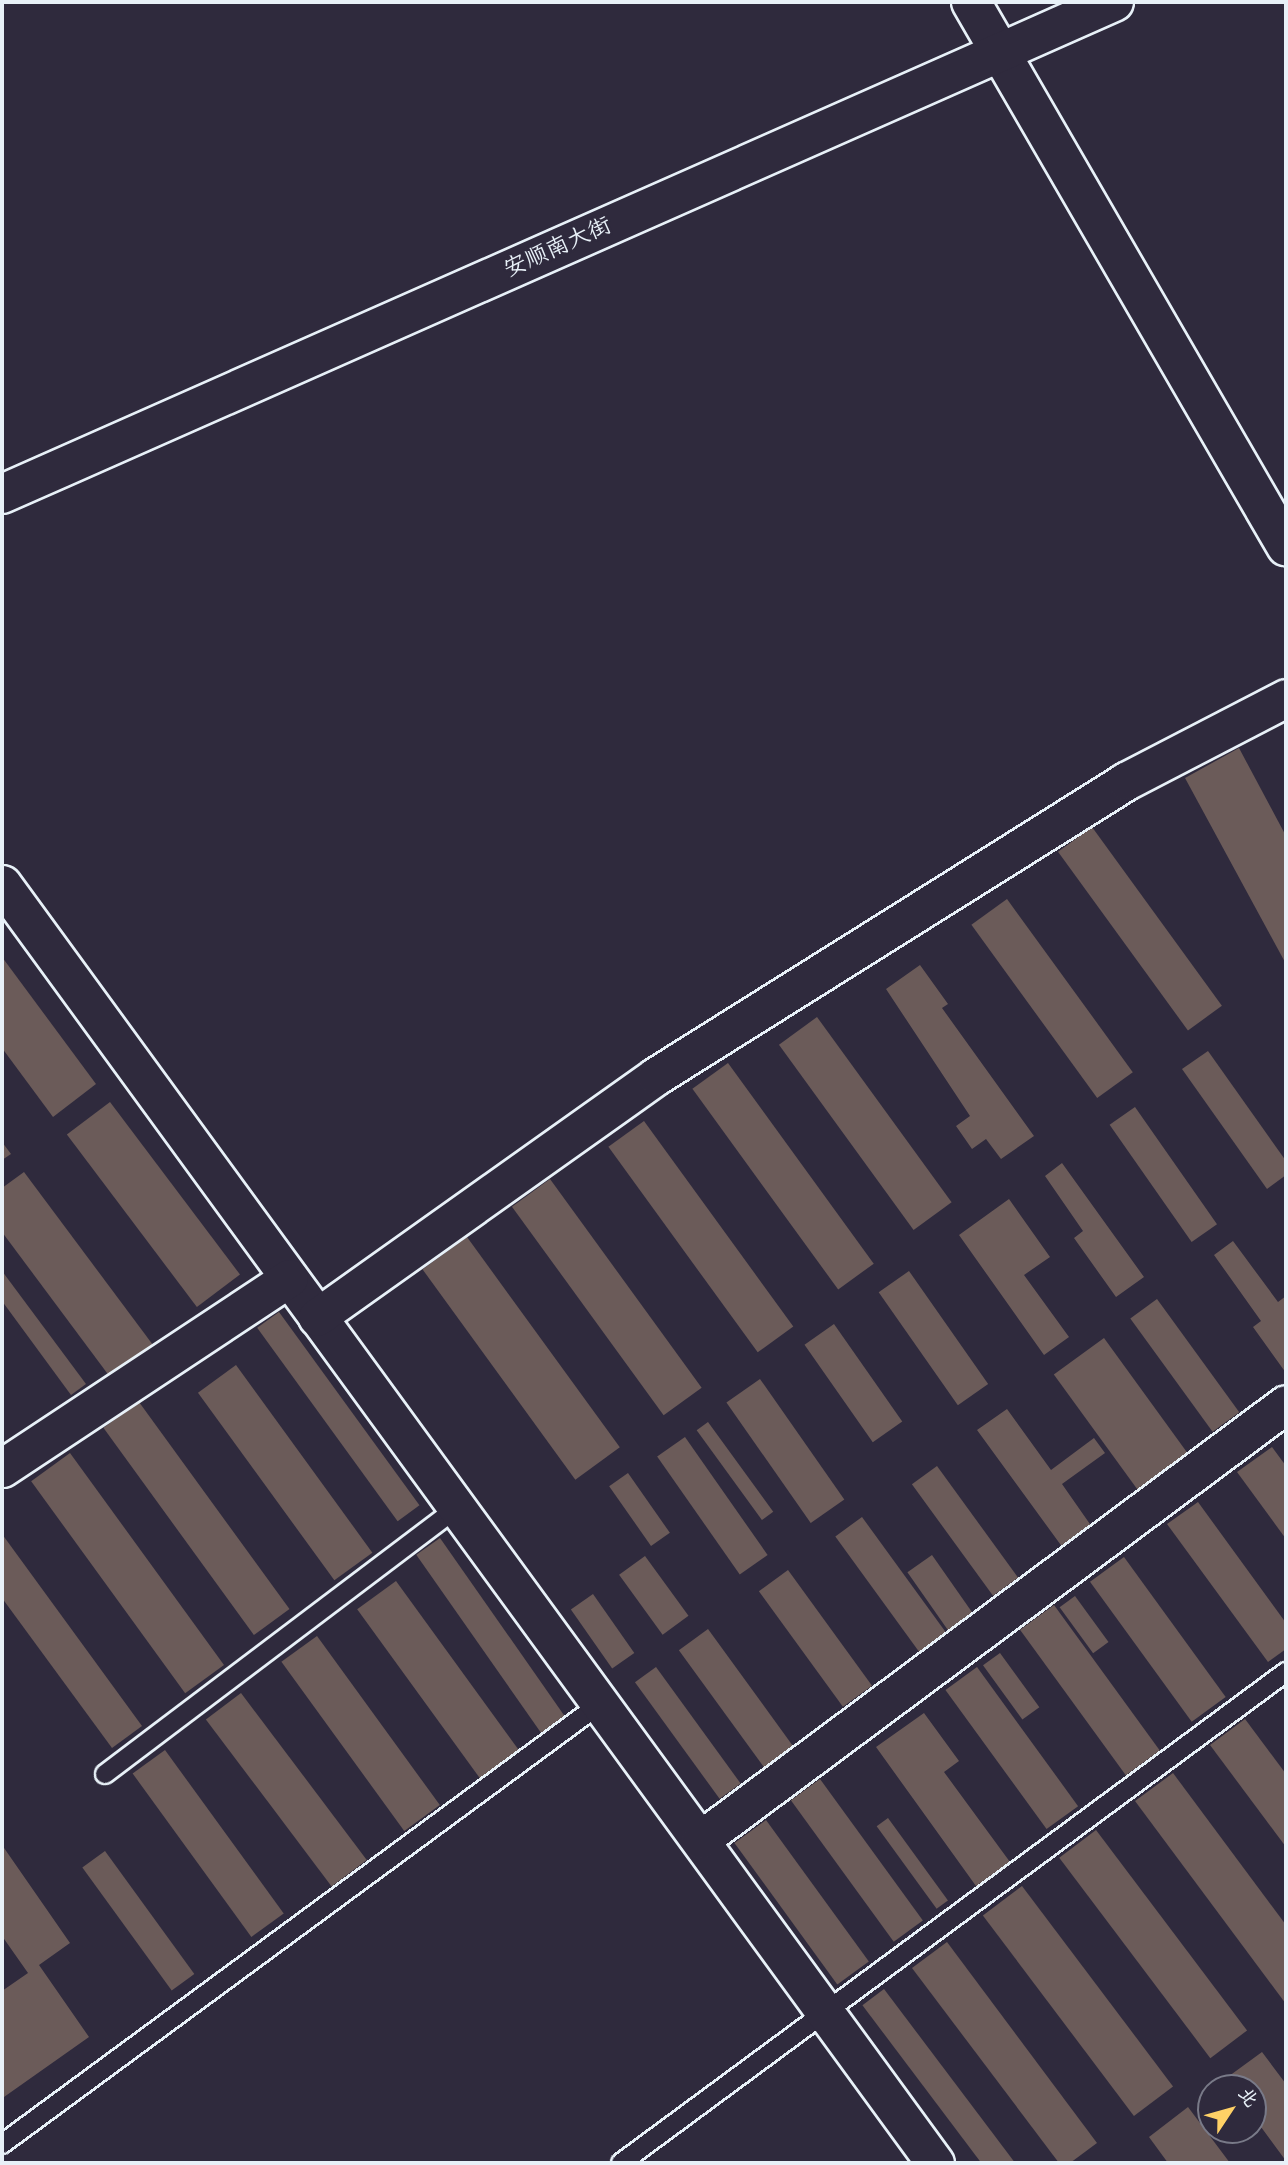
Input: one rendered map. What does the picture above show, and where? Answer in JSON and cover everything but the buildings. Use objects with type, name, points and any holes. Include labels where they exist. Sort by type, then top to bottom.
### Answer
[{"type":"street","points":[[971,2],[1286,546]]},
{"type":"street","name":"安顺南大街","points":[[2,494],[1114,2]]},
{"type":"street","points":[[317,1317],[667,1069],[1126,781],[1286,698]]},
{"type":"street","points":[[2,884],[935,2163]]},
{"type":"street","points":[[2,1468],[289,1278]]},
{"type":"street","points":[[700,1840],[1286,1404]]},
{"type":"lane","points":[[104,1774],[457,1508]]},
{"type":"lane","points":[[621,2163],[1286,1672]]},
{"type":"lane","points":[[2,2144],[600,1704]]}]
